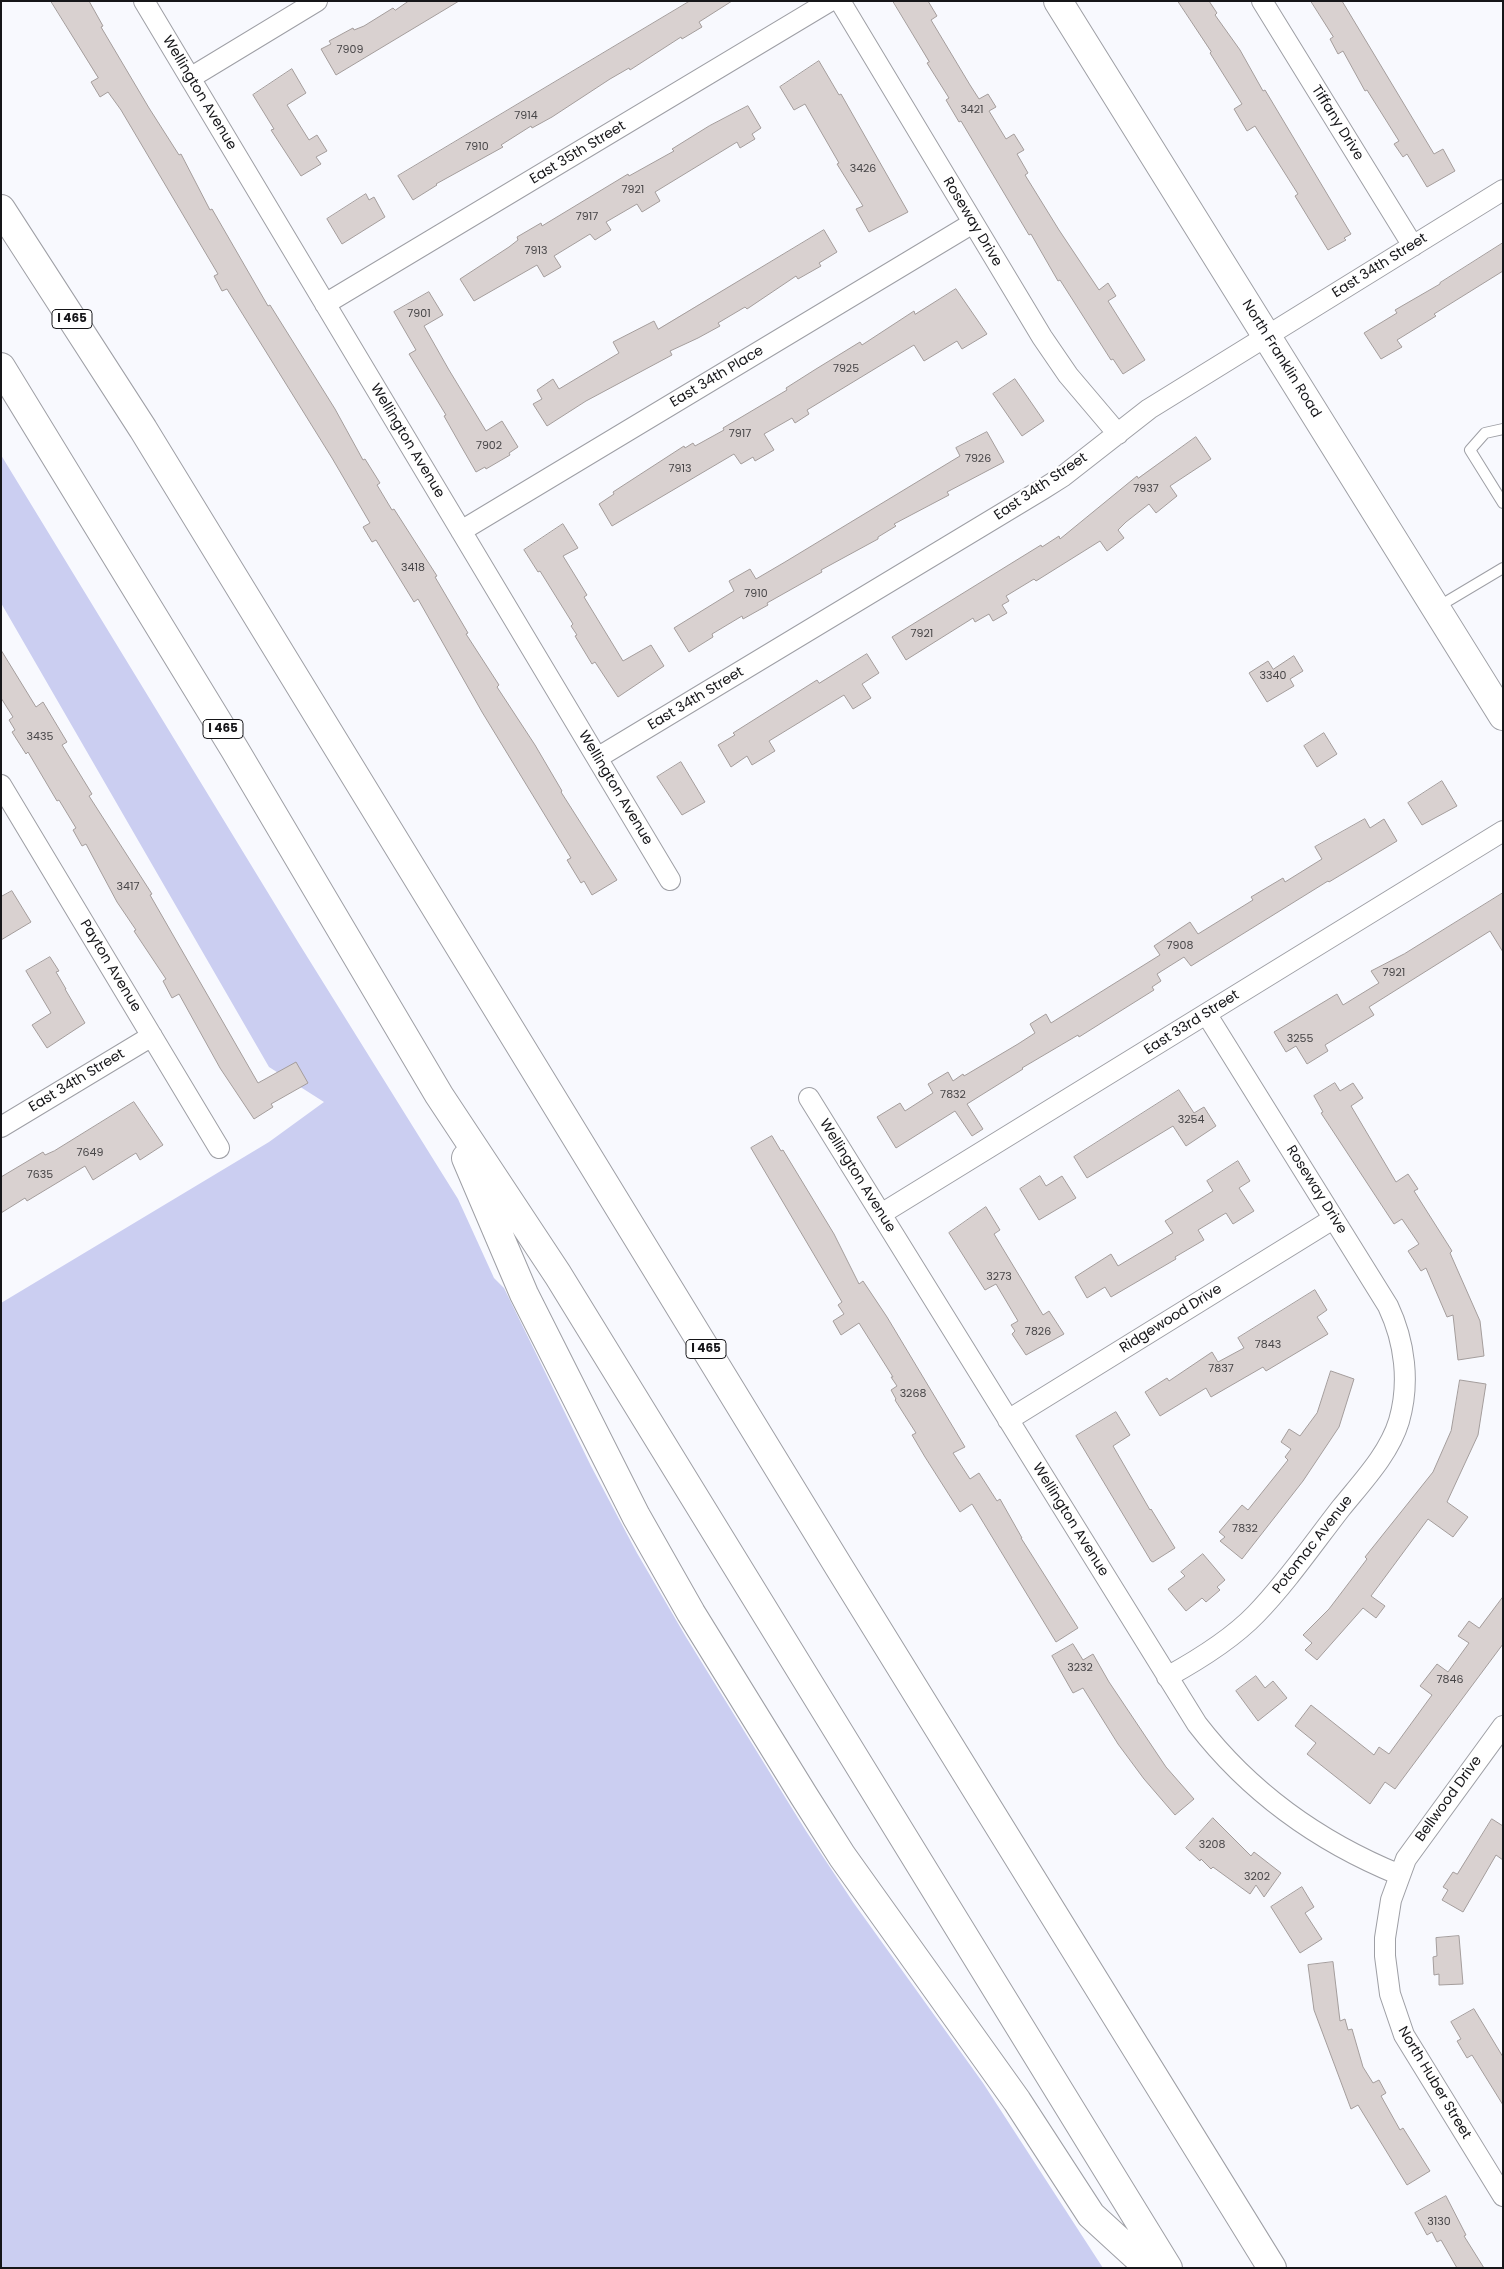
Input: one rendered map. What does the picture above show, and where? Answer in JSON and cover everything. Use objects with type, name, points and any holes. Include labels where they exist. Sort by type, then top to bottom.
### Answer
[{"type":"main road","name":"North Franklin Road","points":[[1058,1],[1503,716]]},
{"type":"main road","name":"I 465","points":[[1,209],[143,429],[839,1568],[1272,2268]]},
{"type":"main road","name":"I 465","points":[[1,367],[235,750],[439,1095],[558,1276],[1168,2268]]},
{"type":"main road","points":[[439,1095],[524,1294],[636,1516],[691,1613],[842,1856],[1017,2101],[1091,2215],[1149,2268]]},
{"type":"street","name":"Wellington Avenue","points":[[144,1],[670,880]]},
{"type":"street","points":[[190,78],[316,1]]},
{"type":"street","name":"East 35th Street","points":[[325,304],[830,1]]},
{"type":"street","name":"Roseway Drive","points":[[840,1],[1057,360],[1118,434]]},
{"type":"street","name":"Tiffany Drive","points":[[1262,1],[1412,246]]},
{"type":"street","name":"East 34th Street","points":[[597,758],[1043,489],[1149,409],[1503,190]]},
{"type":"street","name":"East 34th Place","points":[[461,531],[973,223]]},
{"type":"street","name":"Payton Avenue","points":[[1,785],[9,815],[152,1036],[219,1148]]},
{"type":"street","name":"East 33rd Street","points":[[881,1214],[1503,831]]},
{"type":"street","name":"Roseway Drive","points":[[1207,1014],[1392,1314],[1401,1343],[1404,1373]]},
{"type":"street","name":"East 34th Street","points":[[1,1127],[152,1036]]},
{"type":"street","name":"Wellington Avenue","points":[[810,1098],[1202,1731],[1226,1759],[1266,1797],[1302,1825],[1358,1857],[1400,1874]]},
{"type":"street","name":"Ridgewood Drive","points":[[1008,1420],[1333,1219]]},
{"type":"street","name":"Potomac Avenue","points":[[1167,1677],[1213,1650],[1255,1615],[1285,1582],[1378,1462],[1392,1438],[1399,1421],[1403,1401],[1404,1373]]},
{"type":"street","name":"Bellwood Drive","points":[[1400,1874],[1406,1859],[1420,1837],[1503,1726]]},
{"type":"street","name":"North Huber Street","points":[[1400,1874],[1391,1900],[1385,1938],[1386,1976],[1397,2020],[1404,2035],[1503,2196]]},
{"type":"lane","points":[[1503,429],[1485,433],[1470,450],[1503,503]]},
{"type":"lane","points":[[1435,609],[1503,568]]},
{"type":"shaded area","points":[[1,455],[298,942],[458,1199],[494,1278],[504,1288],[591,1466],[637,1553],[686,1637],[806,1831],[853,1902],[983,2083],[1103,2268],[1,2268],[1,1303],[269,1142],[324,1102],[269,1067],[1,603]]},
{"type":"building","points":[[51,1],[89,1],[103,26],[101,27],[149,108],[179,155],[181,154],[210,210],[212,209],[268,306],[270,305],[335,409],[363,460],[365,459],[380,483],[377,485],[392,510],[394,509],[437,576],[435,577],[468,633],[466,634],[499,685],[497,687],[535,745],[561,792],[617,880],[592,895],[584,881],[581,883],[567,860],[571,858],[482,712],[418,599],[414,602],[376,540],[372,542],[363,527],[370,523],[332,458],[227,289],[222,291],[214,276],[218,274],[121,110],[108,92],[100,97],[91,82],[98,78]]},
{"type":"building","points":[[409,1],[459,1],[336,75],[321,49],[331,44],[329,41],[353,28],[354,30],[364,26],[393,8],[395,10]]},
{"type":"building","points":[[690,1],[732,1],[699,22],[702,27],[682,39],[681,37],[630,70],[629,68],[610,79],[552,117],[532,128],[531,126],[501,145],[503,147],[436,184],[413,200],[398,176]]},
{"type":"building","points":[[893,1],[928,1],[937,16],[931,20],[979,99],[988,94],[996,107],[989,111],[1006,139],[1014,134],[1024,150],[1017,154],[1028,173],[1025,175],[1059,230],[1099,290],[1108,283],[1116,296],[1108,301],[1145,360],[1123,374],[1113,359],[1111,360],[1060,280],[1058,281],[1031,234],[1029,235],[961,121],[959,122],[946,100],[949,98],[927,63],[929,62]]},
{"type":"building","points":[[1178,1],[1209,1],[1217,13],[1215,15],[1240,50],[1263,91],[1265,90],[1351,234],[1344,238],[1346,240],[1328,250],[1295,196],[1298,194],[1255,126],[1247,131],[1234,109],[1242,104]]},
{"type":"building","points":[[1311,1],[1342,1],[1434,154],[1443,149],[1455,171],[1427,187],[1407,154],[1403,157],[1394,144],[1399,141],[1367,90],[1365,91],[1343,51],[1338,54],[1330,39],[1333,37]]},
{"type":"building","points":[[819,61],[839,95],[841,94],[908,212],[869,232],[856,209],[863,206],[837,164],[839,163],[805,104],[794,110],[780,87]]},
{"type":"building","points":[[292,69],[306,93],[287,105],[309,140],[317,135],[327,151],[316,157],[321,164],[301,176],[271,130],[274,129],[253,95]]},
{"type":"building","points":[[748,106],[761,128],[752,134],[755,139],[740,148],[737,142],[655,192],[660,201],[642,212],[637,204],[606,222],[611,230],[595,240],[590,234],[554,256],[561,267],[544,277],[537,265],[474,301],[460,279],[509,247],[518,240],[517,237],[541,223],[542,226],[628,174],[629,176],[674,151],[672,149],[709,126]]},
{"type":"building","points":[[366,194],[369,200],[374,197],[385,217],[342,244],[327,219]]},
{"type":"building","points":[[824,230],[837,252],[819,263],[821,266],[798,279],[796,276],[747,309],[745,307],[718,323],[720,326],[670,351],[672,355],[586,401],[547,426],[533,404],[542,399],[537,390],[553,379],[559,389],[619,353],[613,342],[654,321],[658,329]]},
{"type":"building","points":[[1503,243],[1503,271],[1434,314],[1436,316],[1397,340],[1402,347],[1381,359],[1364,333],[1397,313],[1395,310],[1440,284]]},
{"type":"building","points":[[956,289],[987,334],[962,349],[957,341],[924,361],[914,345],[807,410],[809,414],[795,423],[792,418],[764,434],[774,450],[755,461],[753,457],[741,464],[734,454],[612,526],[599,504],[614,494],[613,492],[684,446],[685,448],[693,443],[695,446],[724,430],[723,428],[787,390],[786,388],[860,342],[862,345],[914,311],[915,314]]},
{"type":"building","points":[[429,292],[443,315],[424,326],[449,370],[486,431],[502,421],[518,447],[509,453],[510,455],[486,469],[485,467],[476,472],[444,416],[446,415],[409,354],[416,350],[394,312]]},
{"type":"building","points":[[1015,379],[1044,421],[1022,436],[993,394]]},
{"type":"building","points":[[987,432],[1004,462],[947,492],[949,495],[894,524],[896,526],[878,537],[878,539],[821,570],[822,572],[767,603],[768,605],[743,619],[742,616],[712,634],[713,637],[689,652],[674,628],[734,591],[729,581],[750,569],[756,579],[960,456],[956,448]]},
{"type":"building","points":[[1196,437],[1211,459],[1170,486],[1177,496],[1156,513],[1149,504],[1126,522],[1118,530],[1124,538],[1107,551],[1100,541],[1036,581],[1034,579],[1006,596],[1009,601],[1002,605],[1007,613],[993,621],[989,614],[975,622],[973,618],[906,660],[892,637],[1041,545],[1042,547],[1059,536],[1060,539],[1137,476],[1138,478]]},
{"type":"building","points":[[563,524],[578,548],[563,556],[587,595],[584,597],[623,661],[651,645],[664,666],[618,697],[595,662],[592,664],[575,636],[577,635],[571,626],[573,624],[540,571],[538,572],[524,550]]},
{"type":"building","points":[[1,650],[36,707],[43,702],[67,742],[62,745],[92,794],[89,796],[152,894],[150,895],[258,1083],[296,1062],[308,1083],[271,1104],[273,1107],[254,1119],[220,1068],[179,994],[172,998],[163,981],[166,979],[134,931],[136,930],[117,902],[86,844],[82,846],[73,830],[76,828],[59,800],[57,801],[28,752],[26,754],[12,732],[15,730],[9,720],[13,717],[1,698]]},
{"type":"building","points":[[867,654],[879,673],[862,684],[871,698],[853,709],[844,695],[769,741],[775,751],[752,765],[747,756],[731,767],[718,745],[735,735],[733,733],[817,680],[819,683]]},
{"type":"building","points":[[1294,656],[1303,671],[1290,679],[1294,686],[1267,702],[1249,673],[1268,661],[1273,669]]},
{"type":"building","points":[[1324,733],[1337,754],[1317,767],[1304,746]]},
{"type":"building","points":[[681,762],[705,802],[682,815],[657,777]]},
{"type":"building","points":[[1442,781],[1457,806],[1422,825],[1408,803]]},
{"type":"building","points":[[1365,819],[1370,828],[1384,819],[1397,841],[1328,881],[1191,966],[1184,957],[1157,974],[1161,981],[1152,987],[1154,990],[1079,1037],[1078,1035],[1022,1068],[967,1104],[983,1129],[972,1136],[955,1111],[896,1148],[877,1117],[900,1103],[905,1111],[933,1093],[928,1084],[948,1072],[953,1081],[1018,1044],[1035,1033],[1030,1024],[1046,1014],[1051,1023],[1160,955],[1154,946],[1190,922],[1198,934],[1253,900],[1251,897],[1283,878],[1285,882],[1322,859],[1315,847]]},
{"type":"building","points":[[12,891],[31,922],[1,940],[1,897]]},
{"type":"building","points":[[1503,893],[1503,952],[1490,931],[1369,1007],[1374,1015],[1325,1045],[1328,1051],[1307,1064],[1296,1046],[1286,1052],[1274,1032],[1337,994],[1343,1005],[1379,983],[1371,971],[1404,954]]},
{"type":"building","points":[[50,957],[59,971],[56,972],[65,989],[85,1023],[47,1048],[32,1025],[51,1013],[26,971]]},
{"type":"building","points":[[1335,1083],[1340,1091],[1353,1083],[1363,1098],[1351,1106],[1396,1182],[1408,1174],[1418,1189],[1414,1191],[1452,1251],[1450,1253],[1480,1321],[1484,1356],[1458,1360],[1453,1315],[1447,1317],[1426,1268],[1421,1271],[1408,1251],[1419,1244],[1402,1219],[1394,1224],[1321,1113],[1323,1112],[1314,1096]]},
{"type":"building","points":[[1179,1090],[1194,1113],[1204,1107],[1216,1126],[1186,1146],[1173,1126],[1087,1178],[1074,1157]]},
{"type":"building","points":[[134,1102],[163,1145],[140,1160],[136,1153],[93,1180],[85,1166],[27,1201],[25,1198],[1,1213],[1,1177],[43,1152],[45,1155],[54,1151]]},
{"type":"building","points":[[772,1136],[781,1151],[783,1150],[834,1234],[859,1284],[863,1281],[887,1317],[965,1447],[953,1453],[970,1479],[979,1473],[997,1501],[1000,1499],[1021,1538],[1078,1628],[1056,1642],[972,1504],[960,1512],[925,1457],[912,1435],[916,1433],[895,1400],[891,1390],[897,1386],[891,1377],[893,1377],[859,1323],[841,1335],[833,1321],[844,1314],[838,1305],[842,1302],[751,1148]]},
{"type":"building","points":[[1238,1161],[1250,1181],[1239,1188],[1254,1211],[1233,1224],[1226,1213],[1198,1230],[1204,1240],[1175,1257],[1176,1259],[1111,1297],[1105,1287],[1087,1298],[1075,1277],[1111,1254],[1118,1266],[1173,1233],[1165,1221],[1213,1191],[1207,1181]]},
{"type":"building","points":[[1040,1176],[1046,1186],[1062,1176],[1076,1198],[1039,1220],[1020,1189]]},
{"type":"building","points":[[986,1207],[1000,1230],[994,1234],[1043,1315],[1049,1311],[1064,1334],[1026,1355],[1012,1334],[1015,1331],[1011,1325],[1018,1321],[996,1284],[985,1290],[949,1233]]},
{"type":"building","points":[[1315,1290],[1327,1310],[1317,1317],[1328,1334],[1266,1371],[1263,1367],[1211,1397],[1206,1388],[1160,1416],[1145,1392],[1167,1378],[1169,1381],[1212,1352],[1218,1362],[1244,1348],[1238,1338]]},
{"type":"building","points":[[1331,1371],[1354,1379],[1339,1427],[1303,1481],[1242,1559],[1220,1541],[1225,1537],[1219,1532],[1242,1505],[1248,1510],[1288,1460],[1285,1457],[1291,1449],[1281,1442],[1289,1429],[1300,1436],[1317,1413]]},
{"type":"building","points":[[1460,1380],[1486,1384],[1478,1435],[1447,1502],[1468,1517],[1453,1537],[1428,1519],[1371,1596],[1385,1606],[1376,1618],[1363,1608],[1317,1660],[1305,1650],[1312,1643],[1303,1635],[1329,1609],[1367,1559],[1365,1557],[1433,1472],[1451,1431]]},
{"type":"building","points":[[1116,1412],[1130,1435],[1113,1446],[1150,1510],[1175,1548],[1153,1562],[1076,1436]]},
{"type":"building","points":[[1203,1554],[1225,1580],[1217,1587],[1220,1590],[1206,1602],[1202,1598],[1186,1611],[1168,1589],[1185,1576],[1181,1572]]},
{"type":"building","points":[[1503,1597],[1503,1644],[1395,1789],[1385,1782],[1370,1804],[1307,1754],[1316,1743],[1295,1726],[1311,1705],[1374,1755],[1379,1747],[1389,1754],[1432,1695],[1420,1686],[1437,1664],[1448,1672],[1469,1643],[1458,1636],[1469,1621],[1479,1628]]},
{"type":"building","points":[[1073,1644],[1083,1660],[1093,1654],[1109,1682],[1166,1767],[1194,1799],[1175,1815],[1144,1779],[1118,1744],[1083,1688],[1073,1693],[1052,1656]]},
{"type":"building","points":[[1256,1676],[1265,1688],[1273,1681],[1287,1698],[1258,1721],[1236,1691]]},
{"type":"building","points":[[1213,1818],[1251,1856],[1254,1852],[1281,1873],[1264,1897],[1256,1885],[1250,1894],[1213,1867],[1211,1869],[1186,1848]]},
{"type":"building","points":[[1492,1819],[1503,1826],[1503,1860],[1496,1855],[1463,1912],[1442,1900],[1448,1890],[1443,1887],[1453,1872],[1457,1874]]},
{"type":"building","points":[[1302,1887],[1314,1907],[1305,1913],[1322,1939],[1300,1953],[1271,1907]]},
{"type":"building","points":[[1459,1936],[1463,1984],[1439,1985],[1439,1974],[1434,1975],[1433,1957],[1437,1956],[1436,1938]]},
{"type":"building","points":[[1333,1962],[1340,2021],[1345,2019],[1348,2030],[1352,2029],[1363,2067],[1373,2083],[1379,2080],[1386,2093],[1381,2096],[1400,2130],[1403,2128],[1430,2171],[1407,2185],[1358,2105],[1351,2109],[1314,2010],[1308,1965]]},
{"type":"building","points":[[1474,2009],[1503,2057],[1503,2105],[1472,2055],[1467,2058],[1457,2041],[1461,2039],[1451,2022]]},
{"type":"building","points":[[1446,2196],[1466,2235],[1464,2236],[1484,2268],[1457,2268],[1441,2240],[1437,2242],[1432,2232],[1427,2235],[1415,2213]]}]
